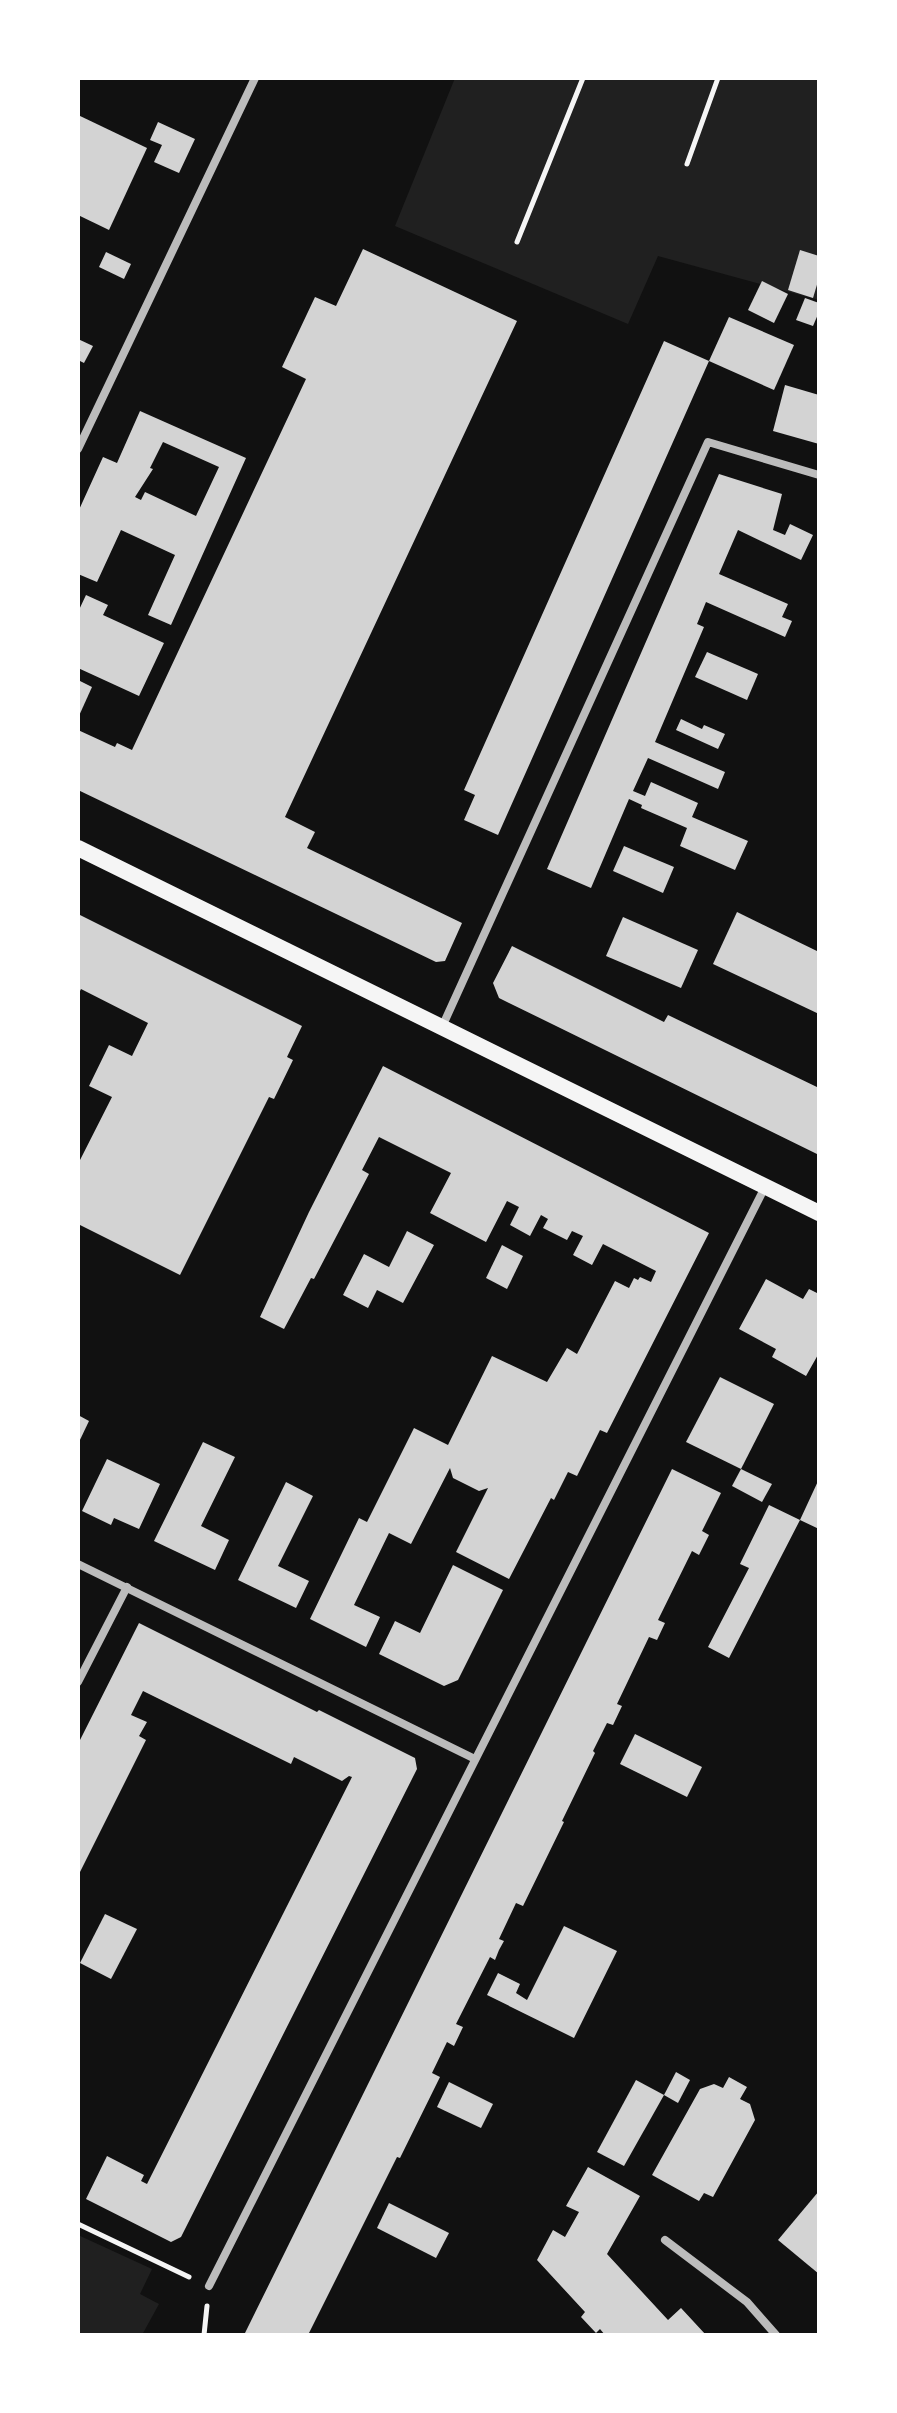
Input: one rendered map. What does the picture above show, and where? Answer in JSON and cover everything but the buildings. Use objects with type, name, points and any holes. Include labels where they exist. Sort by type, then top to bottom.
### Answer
[{"type":"main road","points":[[78,848],[819,1213]]},
{"type":"street","points":[[78,449],[255,78]]},
{"type":"street","points":[[442,1027],[708,442],[819,475]]},
{"type":"street","points":[[209,2286],[765,1186]]},
{"type":"street","points":[[78,1564],[475,1759]]},
{"type":"street","points":[[78,1682],[127,1587]]},
{"type":"street","points":[[665,2240],[747,2302],[776,2335]]},
{"type":"path","points":[[517,242],[583,78]]},
{"type":"path","points":[[687,164],[718,78]]},
{"type":"path","points":[[78,2224],[209,2286]]},
{"type":"shaded area","points":[[455,78],[819,78],[819,300],[658,256],[628,324],[395,226]]},
{"type":"shaded area","points":[[78,2235],[152,2269],[140,2294],[159,2304],[142,2335],[78,2335]]}]
